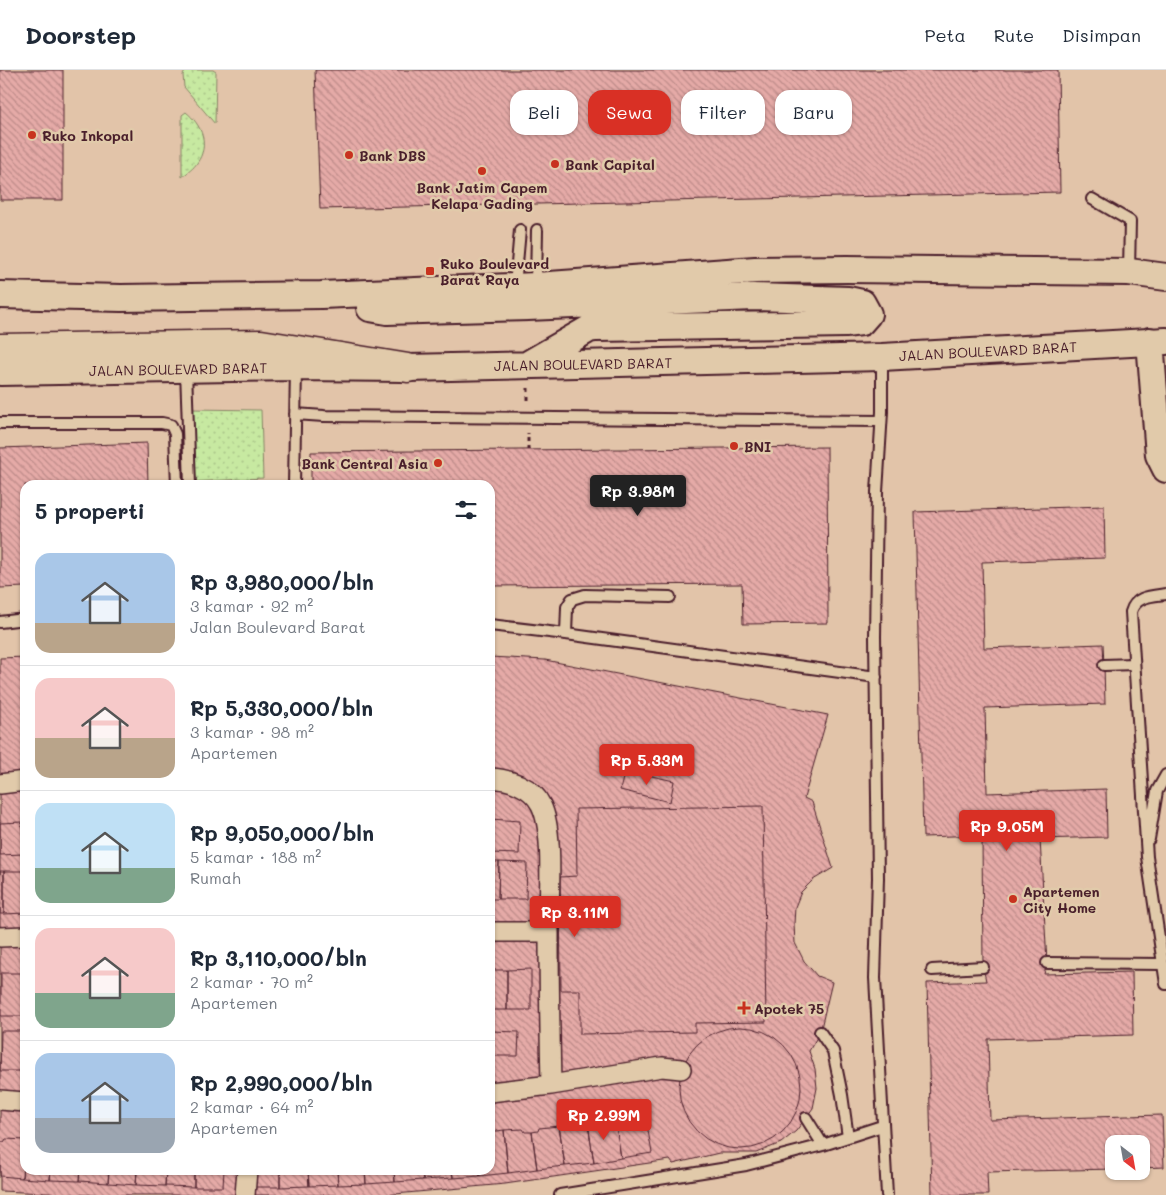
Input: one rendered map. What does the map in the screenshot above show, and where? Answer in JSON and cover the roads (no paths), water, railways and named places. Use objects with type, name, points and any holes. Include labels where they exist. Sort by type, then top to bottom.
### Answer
[{"type":"highway","points":[[0,348],[261,344],[408,368]]},
{"type":"main road","points":[[0,295],[121,298],[321,295],[525,286],[764,270],[847,268],[1129,272],[1166,277]]},
{"type":"main road","points":[[321,295],[377,310],[528,307],[753,297],[848,300],[862,303],[868,314],[861,322],[845,324],[589,329],[527,365]]},
{"type":"main road","points":[[1158,341],[1159,455],[1166,469]]},
{"type":"main road","name":"JALAN BOULEVARD BARAT","points":[[0,372],[296,367],[408,368],[882,357],[1158,341]]},
{"type":"street","points":[[495,778],[524,786],[541,803],[547,821],[551,1085]]},
{"type":"street","points":[[0,784],[20,782]]},
{"type":"street","points":[[495,932],[548,932]]},
{"type":"street","points":[[0,937],[20,936]]},
{"type":"street","points":[[495,1091],[551,1085],[662,1067],[681,1069]]},
{"type":"street","points":[[0,1100],[20,1102]]},
{"type":"street","points":[[246,1195],[247,1175]]},
{"type":"lane","points":[[1092,199],[1130,221],[1129,272]]},
{"type":"lane","points":[[520,230],[525,286]]},
{"type":"lane","points":[[525,286],[537,230]]},
{"type":"lane","points":[[882,357],[877,492],[878,878],[875,978],[887,1195]]},
{"type":"lane","points":[[294,480],[296,367]]},
{"type":"lane","points":[[186,369],[190,480]]},
{"type":"lane","points":[[295,414],[334,416],[881,421]]},
{"type":"lane","points":[[0,422],[162,423],[171,425],[174,434],[177,480]]},
{"type":"lane","points":[[1166,594],[1138,600],[1131,612],[1146,858],[1166,984]]},
{"type":"lane","points":[[566,634],[567,607],[572,599],[585,595],[670,597]]},
{"type":"lane","points":[[0,622],[20,620]]},
{"type":"lane","points":[[495,626],[876,677]]},
{"type":"lane","points":[[1104,665],[1134,664]]},
{"type":"lane","points":[[1146,858],[1157,791],[1166,775]]},
{"type":"lane","points":[[1047,963],[1164,964]]},
{"type":"lane","points":[[932,970],[983,967]]},
{"type":"lane","points":[[820,1032],[832,1051],[842,1095],[848,1137]]},
{"type":"lane","points":[[806,1118],[823,1145]]},
{"type":"lane","points":[[560,1195],[746,1165],[823,1145],[882,1126]]},
{"type":"place","name":"Ruko Inkopal","points":[[32,135]]},
{"type":"place","name":"Bank DBS","points":[[349,155]]},
{"type":"place","name":"Bank Capital","points":[[555,164]]},
{"type":"place","name":"Bank Jatim Capem Kelapa Gading","points":[[482,171]]},
{"type":"place","name":"Ruko Boulevard Barat Raya","points":[[430,271]]},
{"type":"place","name":"BNI","points":[[734,446]]},
{"type":"place","name":"Bank Central Asia","points":[[438,463]]},
{"type":"place","name":"Apartemen City Home","points":[[1013,899]]},
{"type":"place","name":"Apotek 75","points":[[744,1008]]}]
